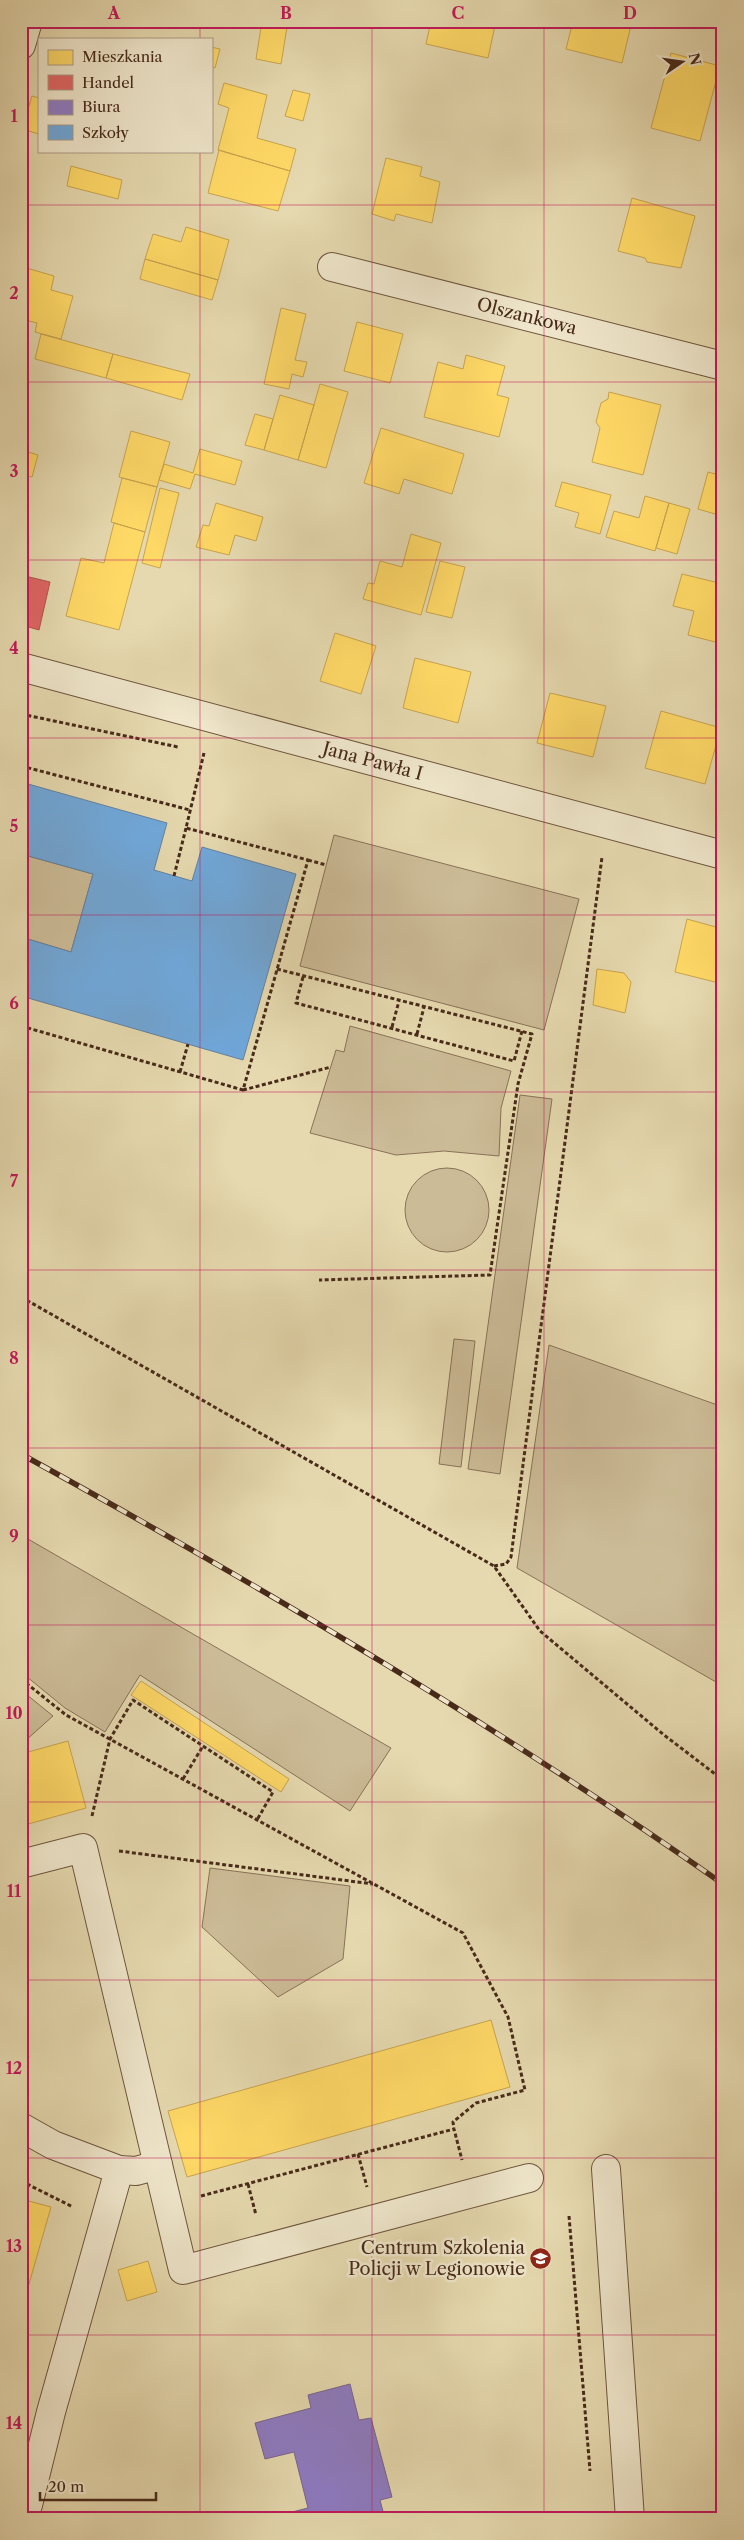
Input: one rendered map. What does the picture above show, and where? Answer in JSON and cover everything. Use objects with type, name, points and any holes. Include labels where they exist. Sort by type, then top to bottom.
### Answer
[{"type":"street","points":[[21,45],[28,21]]},
{"type":"street","name":"Olszankowa","points":[[332,267],[723,366]]},
{"type":"street","name":"Jana Pawła I","points":[[21,667],[723,855]]},
{"type":"street","points":[[21,1864],[83,1848],[183,2270],[529,2178]]},
{"type":"street","points":[[21,2127],[53,2145],[119,2170],[136,2171],[158,2165]]},
{"type":"street","points":[[606,2169],[630,2519]]},
{"type":"street","points":[[21,2503],[28,2505],[119,2170]]},
{"type":"path","points":[[174,876],[204,753]]},
{"type":"path","points":[[21,766],[190,810]]},
{"type":"path","points":[[186,828],[326,865]]},
{"type":"path","points":[[494,1566],[506,1564],[511,1557],[603,854]]},
{"type":"path","points":[[243,1090],[308,860]]},
{"type":"path","points":[[277,969],[532,1034],[518,1084],[490,1275],[318,1280]]},
{"type":"path","points":[[303,977],[296,1003],[514,1061],[522,1031]]},
{"type":"path","points":[[392,1027],[399,1001]]},
{"type":"path","points":[[417,1034],[424,1007]]},
{"type":"path","points":[[21,1026],[243,1090],[331,1066]]},
{"type":"path","points":[[180,1072],[188,1044]]},
{"type":"path","points":[[21,1297],[494,1566],[540,1631],[664,1735],[723,1780]]},
{"type":"path","points":[[21,1678],[66,1715],[462,1932],[508,2017],[526,2090],[476,2103],[452,2122],[464,2164]]},
{"type":"path","points":[[94,1823],[91,1814],[110,1739],[133,1700],[273,1792],[257,1820]]},
{"type":"path","points":[[183,1779],[203,1746]]},
{"type":"path","points":[[110,1850],[376,1885]]},
{"type":"path","points":[[197,2198],[454,2128]]},
{"type":"path","points":[[358,2154],[368,2192]]},
{"type":"path","points":[[21,2181],[81,2210]]},
{"type":"path","points":[[248,2184],[258,2221]]},
{"type":"path","points":[[568,2216],[590,2480]]},
{"type":"shaded area","points":[[334,835],[579,899],[544,1030],[300,966]]},
{"type":"shaded area","points":[[21,854],[93,874],[71,952],[21,937]]},
{"type":"shaded area","points":[[350,1026],[511,1071],[501,1108],[499,1156],[444,1151],[396,1155],[310,1133],[336,1050],[344,1052]]},
{"type":"shaded area","points":[[520,1095],[552,1099],[500,1474],[468,1469]]},
{"type":"shaded area","points":[[447,1168],[463,1171],[477,1180],[486,1194],[489,1210],[486,1226],[477,1240],[463,1249],[447,1252],[431,1249],[417,1240],[408,1226],[405,1210],[408,1194],[417,1180],[431,1171]]},
{"type":"shaded area","points":[[454,1339],[475,1341],[461,1467],[439,1464]]},
{"type":"shaded area","points":[[549,1345],[723,1407],[723,1686],[517,1568]]},
{"type":"shaded area","points":[[21,1535],[391,1748],[350,1811],[140,1675],[105,1732],[65,1708],[21,1672]]},
{"type":"shaded area","points":[[21,1690],[53,1716],[25,1741],[21,1740]]},
{"type":"shaded area","points":[[210,1868],[350,1886],[343,1959],[278,1997],[202,1927]]},
{"type":"building: Mieszkania","points":[[262,21],[288,21],[281,64],[256,59]]},
{"type":"building: Mieszkania","points":[[431,21],[496,21],[488,58],[426,44]]},
{"type":"building: Mieszkania","points":[[573,21],[632,21],[622,63],[566,49]]},
{"type":"building: Mieszkania","points":[[212,47],[220,49],[215,68],[212,67]]},
{"type":"building: Mieszkania","points":[[671,53],[720,66],[700,141],[651,128]]},
{"type":"building: Mieszkania","points":[[224,83],[267,95],[257,138],[296,149],[290,171],[218,150],[229,108],[218,104]]},
{"type":"building: Mieszkania","points":[[293,90],[310,94],[303,121],[285,116]]},
{"type":"building: Mieszkania","points":[[32,96],[38,98],[38,134],[22,129]]},
{"type":"building: Mieszkania","points":[[219,150],[290,171],[278,211],[208,193]]},
{"type":"building: Mieszkania","points":[[386,158],[422,167],[420,176],[440,182],[432,223],[396,214],[394,221],[372,214]]},
{"type":"building: Mieszkania","points":[[71,166],[122,180],[118,199],[67,186]]},
{"type":"building: Mieszkania","points":[[632,198],[695,216],[681,268],[647,262],[645,258],[618,251]]},
{"type":"building: Mieszkania","points":[[186,227],[229,240],[218,280],[145,259],[153,234],[181,242]]},
{"type":"building: Mieszkania","points":[[145,259],[218,280],[212,300],[140,279]]},
{"type":"building: Mieszkania","points":[[23,267],[54,276],[51,290],[73,296],[61,339],[35,332],[37,323],[21,319]]},
{"type":"building: Mieszkania","points":[[281,308],[306,314],[295,360],[307,362],[303,377],[292,374],[289,389],[264,384]]},
{"type":"building: Mieszkania","points":[[357,322],[403,334],[390,383],[344,371]]},
{"type":"building: Mieszkania","points":[[41,334],[113,354],[106,378],[35,359]]},
{"type":"building: Mieszkania","points":[[113,354],[190,374],[182,400],[106,378]]},
{"type":"building: Mieszkania","points":[[466,355],[505,366],[497,395],[509,398],[499,437],[424,417],[438,362],[463,369]]},
{"type":"building: Mieszkania","points":[[320,384],[348,392],[326,468],[298,460]]},
{"type":"building: Mieszkania","points":[[609,392],[661,405],[643,475],[592,462],[600,428],[596,422],[601,403],[608,399]]},
{"type":"building: Mieszkania","points":[[280,395],[314,405],[298,460],[264,450]]},
{"type":"building: Mieszkania","points":[[255,414],[273,419],[264,450],[245,445]]},
{"type":"building: Mieszkania","points":[[381,428],[464,454],[452,494],[404,479],[399,494],[364,483]]},
{"type":"building: Mieszkania","points":[[131,431],[170,442],[157,487],[119,477]]},
{"type":"building: Mieszkania","points":[[200,449],[242,461],[235,485],[195,474],[190,489],[159,480],[164,464],[193,473]]},
{"type":"building: Mieszkania","points":[[21,450],[38,455],[32,477],[21,474]]},
{"type":"building: Mieszkania","points":[[708,472],[723,476],[722,516],[698,509]]},
{"type":"building: Mieszkania","points":[[122,478],[157,487],[145,532],[111,522]]},
{"type":"building: Mieszkania","points":[[562,482],[611,495],[600,534],[575,527],[579,513],[555,506]]},
{"type":"building: Mieszkania","points":[[160,488],[179,493],[160,568],[142,563]]},
{"type":"building: Mieszkania","points":[[645,496],[669,503],[655,551],[606,537],[614,511],[639,518]]},
{"type":"building: Mieszkania","points":[[216,503],[263,517],[256,541],[235,535],[229,555],[196,547],[203,525],[209,526]]},
{"type":"building: Mieszkania","points":[[669,503],[690,509],[677,554],[656,548]]},
{"type":"building: Mieszkania","points":[[114,523],[145,532],[119,630],[66,616],[81,558],[104,563]]},
{"type":"building: Mieszkania","points":[[411,534],[441,543],[421,615],[363,599],[368,583],[374,584],[380,561],[402,567]]},
{"type":"building: Mieszkania","points":[[440,561],[465,567],[452,618],[426,612]]},
{"type":"building: Mieszkania","points":[[682,574],[723,584],[723,644],[688,635],[694,611],[673,606]]},
{"type":"building: Mieszkania","points":[[335,633],[376,646],[361,694],[320,681]]},
{"type":"building: Mieszkania","points":[[415,658],[471,672],[458,723],[403,708]]},
{"type":"building: Mieszkania","points":[[550,693],[606,706],[593,757],[537,743]]},
{"type":"building: Mieszkania","points":[[661,711],[721,728],[705,784],[645,768]]},
{"type":"building: Mieszkania","points":[[687,919],[723,929],[723,969],[719,983],[675,972]]},
{"type":"building: Mieszkania","points":[[597,969],[624,973],[631,982],[625,1013],[593,1005]]},
{"type":"building: Mieszkania","points":[[141,1681],[289,1779],[281,1792],[131,1695]]},
{"type":"building: Mieszkania","points":[[68,1741],[86,1808],[21,1826],[21,1754]]},
{"type":"building: Mieszkania","points":[[491,2020],[510,2087],[187,2177],[168,2111]]},
{"type":"building: Mieszkania","points":[[21,2199],[51,2207],[21,2312]]},
{"type":"building: Mieszkania","points":[[148,2261],[157,2292],[127,2301],[118,2270]]},
{"type":"building: Handel","points":[[21,575],[50,582],[39,630],[22,625],[21,628]]},
{"type":"building: Biura","points":[[350,2384],[359,2420],[371,2418],[392,2497],[380,2500],[385,2519],[281,2519],[280,2515],[308,2508],[294,2452],[265,2459],[255,2423],[311,2408],[308,2395]]},
{"type":"building: Szkoły","points":[[21,782],[167,823],[154,870],[192,881],[202,847],[296,874],[243,1060],[21,996],[21,937],[71,952],[93,874],[21,854]]},
{"type":"railway","points":[[21,1454],[201,1555],[378,1660],[552,1769],[723,1884]]},
{"type":"place","name":"Centrum Szkolenia Policji w Legionowie","points":[[541,2258]]}]
